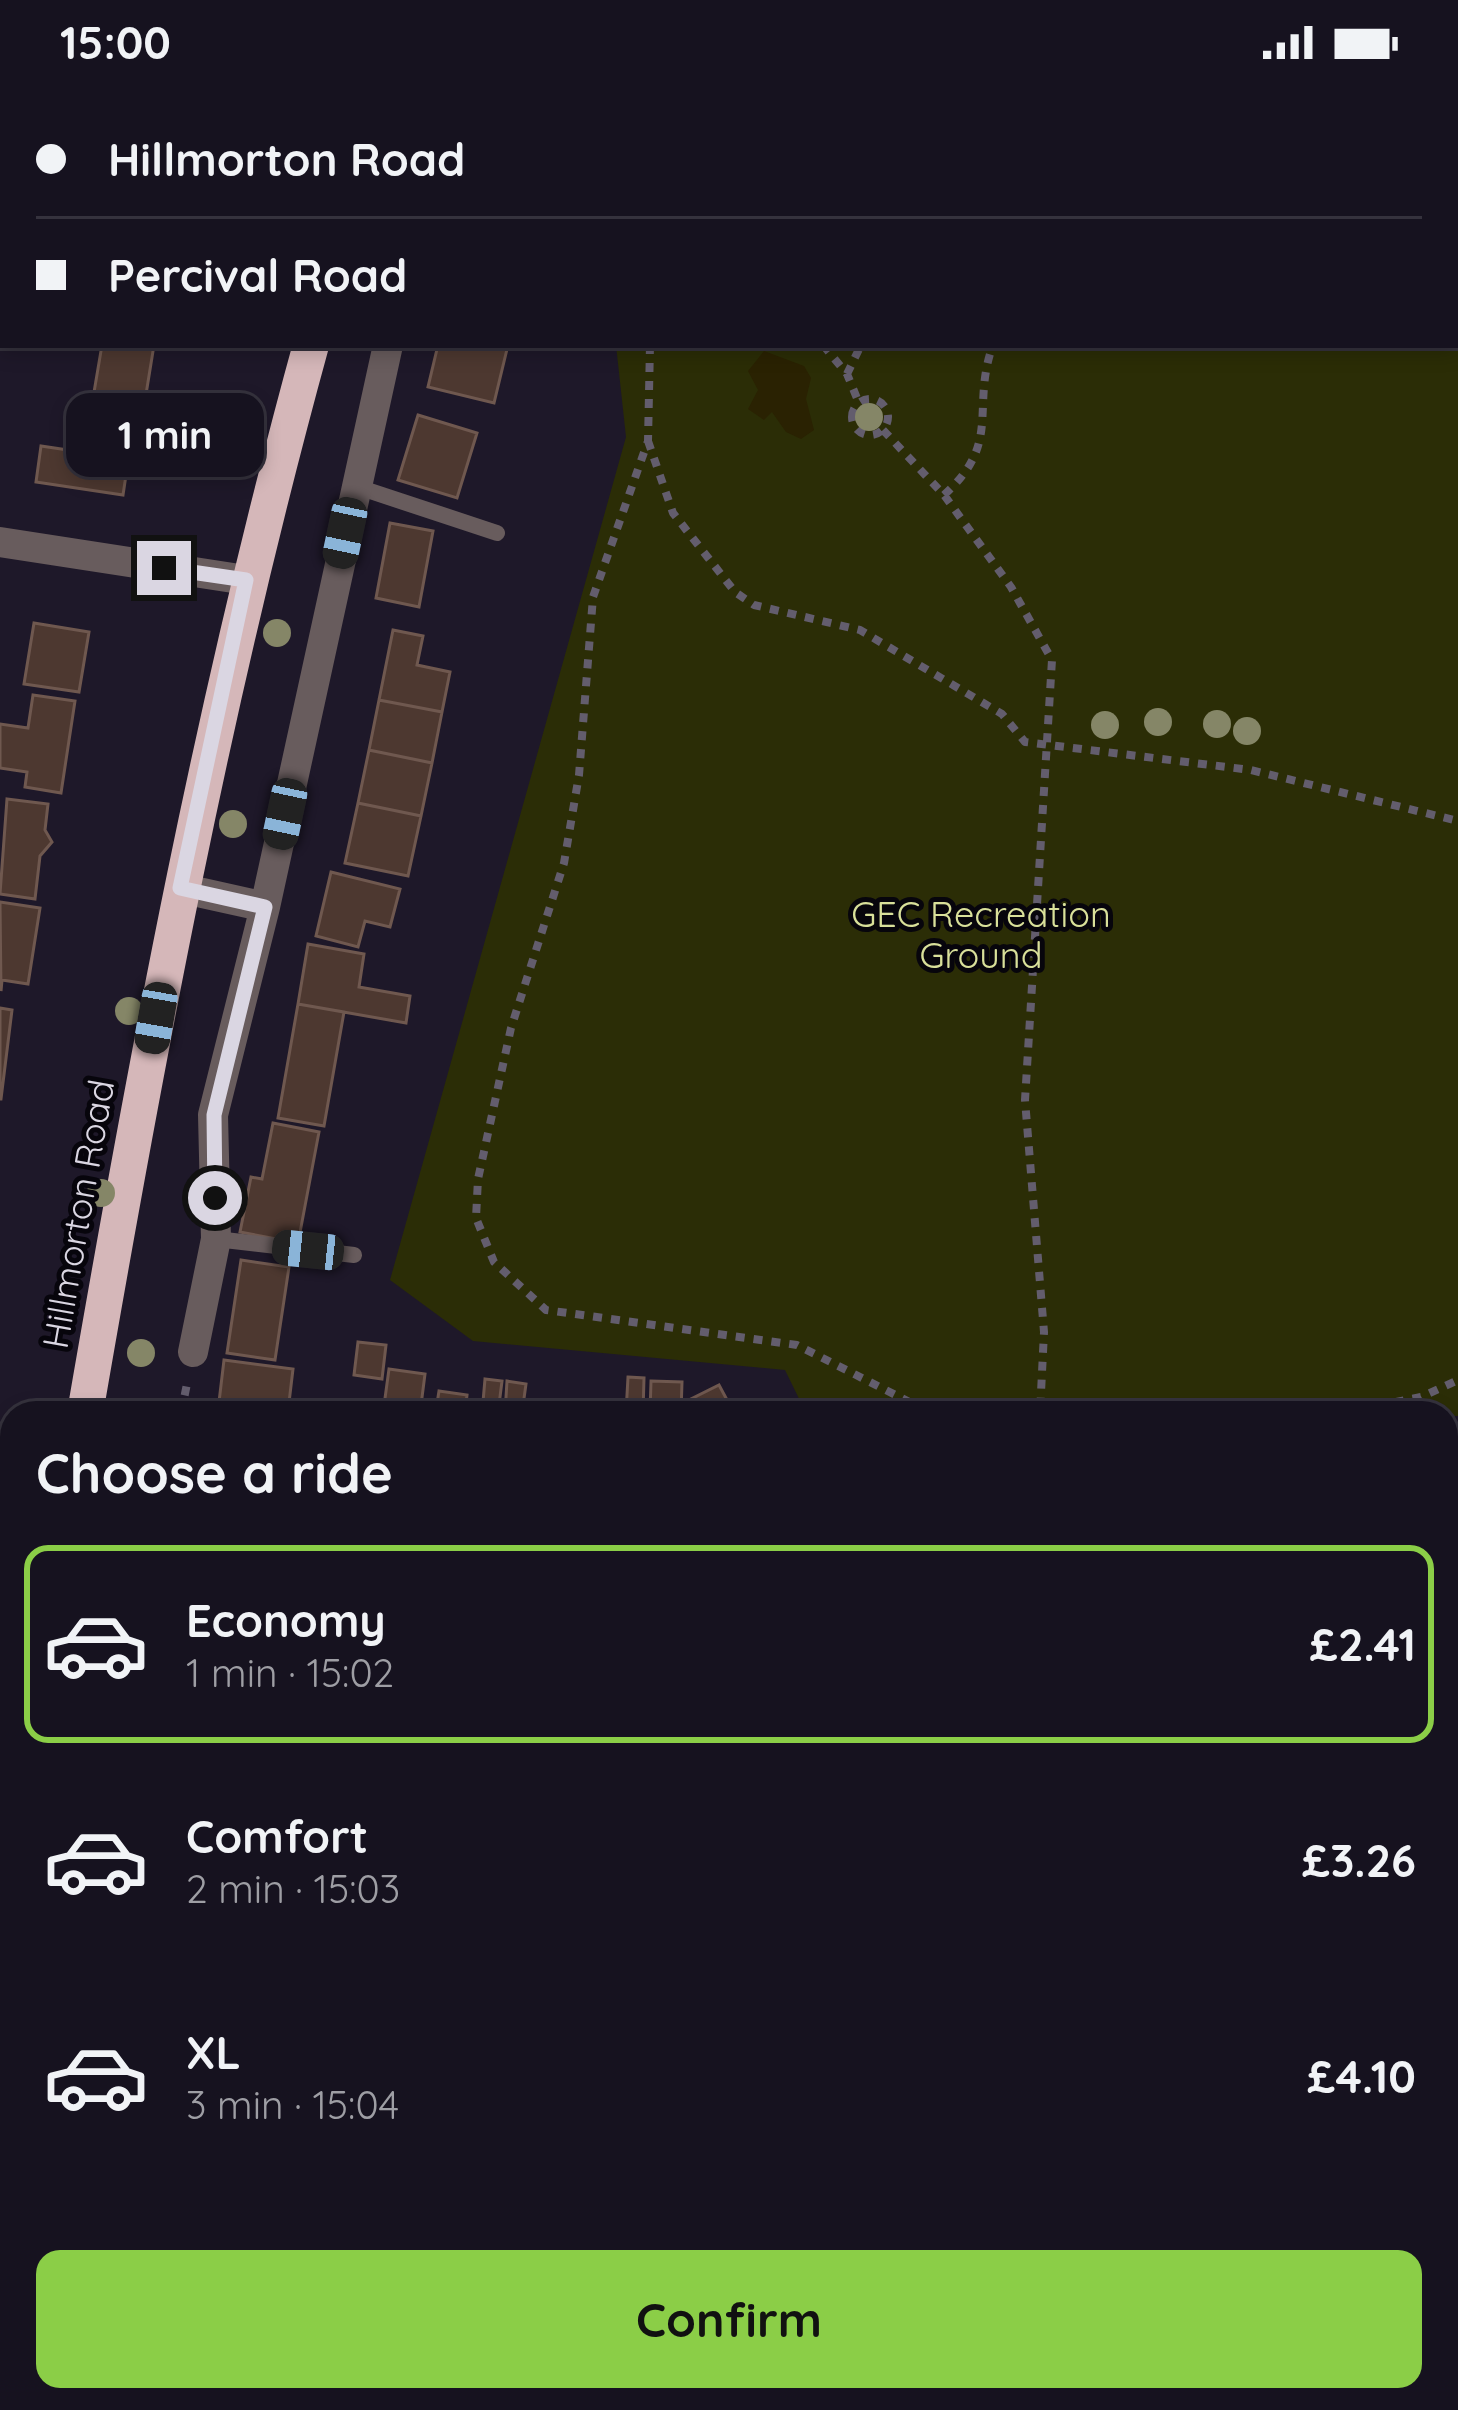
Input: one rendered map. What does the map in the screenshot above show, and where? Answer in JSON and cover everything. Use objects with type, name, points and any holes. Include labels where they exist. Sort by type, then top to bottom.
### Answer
[{"type":"highway","name":"Hillmorton Road","points":[[94,1401],[180,888],[246,580],[310,348]]},
{"type":"street","points":[[193,1352],[217,1239],[214,1115],[265,907],[387,348]]},
{"type":"street","points":[[0,542],[246,580]]},
{"type":"street","points":[[180,888],[265,907]]},
{"type":"lane","points":[[355,486],[497,533]]},
{"type":"lane","points":[[217,1239],[354,1255]]},
{"type":"path","points":[[650,348],[649,442],[673,513],[735,592],[754,605],[860,630],[881,647],[949,680],[1002,714],[1025,742],[1042,748],[1172,756],[1251,770],[1458,821]]},
{"type":"path","points":[[825,348],[847,374],[859,403],[852,417],[856,429],[872,436],[884,430],[888,414],[881,403],[859,403]]},
{"type":"path","points":[[847,374],[860,348]]},
{"type":"path","points":[[944,495],[968,474],[980,449],[993,348]]},
{"type":"path","points":[[884,430],[944,495],[1011,587],[1052,660],[1042,748],[1025,1100],[1044,1332],[1041,1401]]},
{"type":"path","points":[[649,442],[593,597],[578,775],[564,863],[511,1028],[478,1179],[476,1218],[494,1262],[546,1310],[797,1346],[907,1401]]},
{"type":"path","points":[[1401,1401],[1458,1380]]},
{"type":"green space","name":"GEC Recreation Ground","points":[[616,348],[1458,348],[1458,1401],[800,1401],[785,1370],[473,1341],[390,1280],[626,437]]},
{"type":"sand","points":[[764,351],[804,366],[811,378],[806,399],[814,430],[801,439],[786,432],[772,412],[764,420],[748,409],[758,390],[748,371]]},
{"type":"building","points":[[101,348],[154,348],[142,419],[91,410]]},
{"type":"building","points":[[437,348],[507,348],[494,403],[428,387]]},
{"type":"building","points":[[418,415],[477,433],[457,498],[398,480]]},
{"type":"building","points":[[73,420],[133,429],[123,495],[36,482],[41,446],[68,450]]},
{"type":"building","points":[[390,523],[433,531],[419,607],[376,598]]},
{"type":"building","points":[[34,623],[89,632],[79,692],[24,684]]},
{"type":"building","points":[[393,630],[423,636],[417,665],[450,672],[442,712],[379,700]]},
{"type":"building","points":[[33,695],[75,701],[61,793],[25,787],[27,772],[0,768],[0,724],[28,728]]},
{"type":"building","points":[[379,700],[442,712],[432,763],[369,750]]},
{"type":"building","points":[[369,750],[432,763],[421,816],[358,803]]},
{"type":"building","points":[[7,799],[48,804],[45,830],[52,842],[40,856],[35,899],[0,894]]},
{"type":"building","points":[[358,803],[421,816],[408,876],[345,863]]},
{"type":"building","points":[[331,872],[400,889],[390,927],[365,921],[358,947],[316,936]]},
{"type":"building","points":[[0,902],[40,908],[28,984],[2,980],[1,991]]},
{"type":"building","points":[[308,944],[364,954],[359,987],[410,996],[406,1023],[298,1004]]},
{"type":"building","points":[[298,1004],[344,1012],[324,1126],[278,1118]]},
{"type":"building","points":[[0,1008],[12,1010],[1,1099],[0,1099]]},
{"type":"building","points":[[273,1123],[319,1132],[298,1243],[240,1232],[251,1177],[262,1179]]},
{"type":"building","points":[[241,1260],[289,1267],[275,1360],[227,1353]]},
{"type":"building","points":[[358,1342],[386,1345],[382,1379],[354,1375]]},
{"type":"building","points":[[224,1360],[293,1369],[289,1401],[219,1401]]},
{"type":"building","points":[[389,1369],[425,1374],[422,1401],[385,1401]]},
{"type":"building","points":[[628,1377],[644,1378],[643,1401],[627,1401]]},
{"type":"building","points":[[485,1379],[502,1381],[500,1401],[483,1401]]},
{"type":"building","points":[[507,1381],[526,1384],[524,1401],[506,1401]]},
{"type":"building","points":[[651,1381],[682,1382],[681,1401],[650,1401]]},
{"type":"building","points":[[719,1385],[728,1401],[689,1401]]},
{"type":"building","points":[[439,1391],[467,1395],[466,1401],[437,1401]]},
{"type":"route","points":[[164,568],[246,580],[180,888],[265,907],[214,1115],[215,1198]]}]
